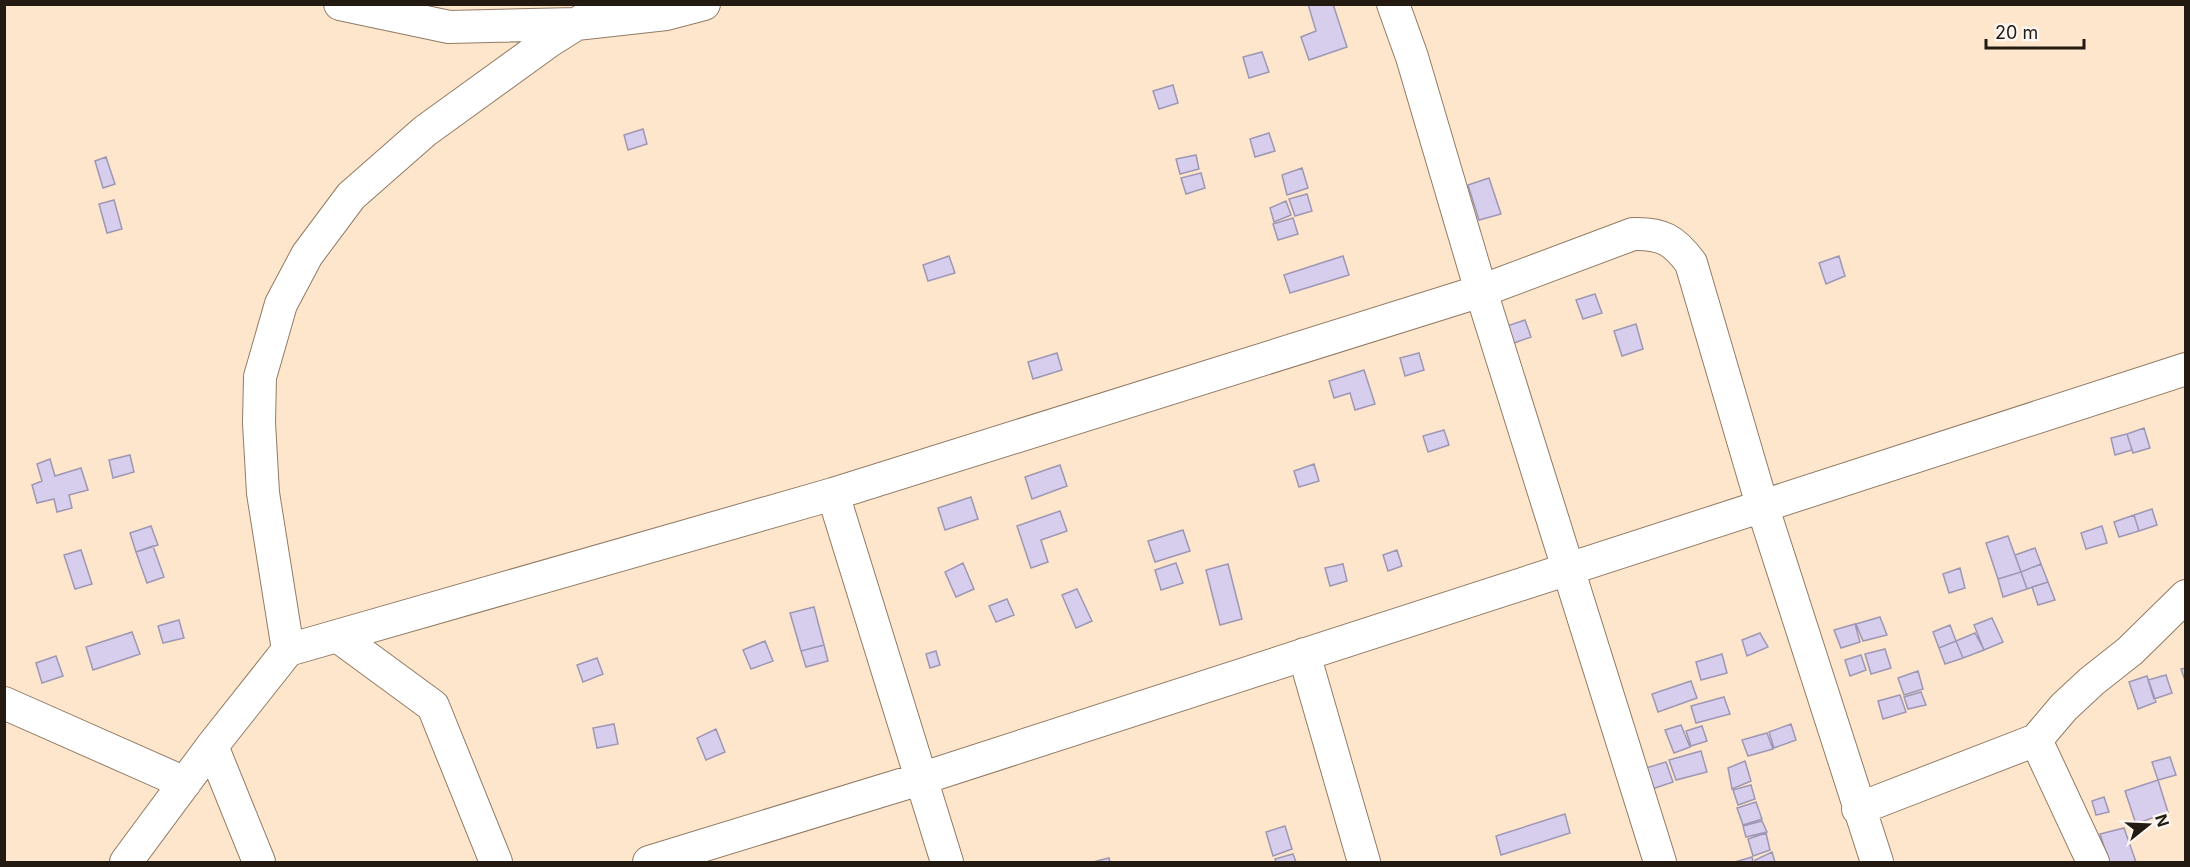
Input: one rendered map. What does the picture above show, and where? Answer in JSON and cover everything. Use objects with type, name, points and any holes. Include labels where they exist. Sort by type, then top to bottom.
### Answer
[{"type":"street","points":[[340,4],[449,27],[576,24],[666,14],[704,4]]},
{"type":"street","points":[[288,650],[263,493],[259,423],[260,377],[281,304],[307,255],[351,196],[425,131],[548,42],[608,4]]},
{"type":"street","points":[[1393,4],[1412,57],[1481,291],[1660,862]]},
{"type":"street","points":[[126,862],[212,746],[288,650],[833,494],[1481,291],[1633,234],[1651,234],[1667,239],[1681,249],[1691,263],[1762,505],[1858,809],[1877,862]]},
{"type":"street","points":[[649,862],[920,779],[1568,567],[2186,369]]},
{"type":"street","points":[[833,494],[947,862]]},
{"type":"street","points":[[1858,809],[2036,740],[2064,707],[2130,651],[2186,596]]},
{"type":"street","points":[[339,637],[433,706],[496,862]]},
{"type":"street","points":[[1304,654],[1364,862]]},
{"type":"street","points":[[4,703],[185,783]]},
{"type":"street","points":[[2036,740],[2092,862]]},
{"type":"street","points":[[212,746],[258,862]]},
{"type":"building","points":[[1308,4],[1333,4],[1347,47],[1309,60],[1301,37],[1316,31]]},
{"type":"building","points":[[1262,52],[1269,72],[1249,78],[1243,57]]},
{"type":"building","points":[[1173,85],[1178,103],[1159,109],[1153,91]]},
{"type":"building","points":[[643,129],[647,144],[628,150],[624,135]]},
{"type":"building","points":[[1269,133],[1275,151],[1255,157],[1250,139]]},
{"type":"building","points":[[1196,155],[1199,169],[1180,174],[1176,159]]},
{"type":"building","points":[[106,157],[115,184],[103,188],[95,161]]},
{"type":"building","points":[[1302,168],[1308,188],[1287,195],[1282,175]]},
{"type":"building","points":[[1201,173],[1205,188],[1186,194],[1181,178]]},
{"type":"building","points":[[1489,178],[1501,214],[1479,220],[1468,185]]},
{"type":"building","points":[[1307,194],[1312,211],[1295,216],[1289,199]]},
{"type":"building","points":[[114,200],[122,229],[107,233],[99,204]]},
{"type":"building","points":[[1286,201],[1291,215],[1274,222],[1270,208]]},
{"type":"building","points":[[1293,218],[1298,234],[1278,240],[1273,224]]},
{"type":"building","points":[[949,256],[955,273],[928,281],[923,265]]},
{"type":"building","points":[[1343,256],[1349,275],[1290,293],[1284,275]]},
{"type":"building","points":[[1839,256],[1845,276],[1826,284],[1819,263]]},
{"type":"building","points":[[1595,294],[1602,313],[1583,319],[1576,300]]},
{"type":"building","points":[[1525,320],[1531,337],[1514,343],[1507,326]]},
{"type":"building","points":[[1636,324],[1643,349],[1622,356],[1614,331]]},
{"type":"building","points":[[1057,353],[1062,370],[1033,379],[1028,362]]},
{"type":"building","points":[[1419,353],[1424,370],[1405,376],[1400,358]]},
{"type":"building","points":[[1364,370],[1375,404],[1355,410],[1350,393],[1334,398],[1329,381]]},
{"type":"building","points":[[2144,428],[2150,448],[2133,453],[2127,434]]},
{"type":"building","points":[[1444,430],[1449,445],[1428,452],[1423,436]]},
{"type":"building","points":[[2127,434],[2132,450],[2115,455],[2111,438]]},
{"type":"building","points":[[130,455],[134,472],[113,478],[109,460]]},
{"type":"building","points":[[50,459],[55,476],[81,468],[88,490],[69,495],[72,508],[57,512],[54,499],[37,503],[32,485],[42,481],[37,464]]},
{"type":"building","points":[[1314,464],[1319,481],[1299,487],[1294,471]]},
{"type":"building","points":[[1060,465],[1067,486],[1032,499],[1025,477]]},
{"type":"building","points":[[971,497],[978,519],[945,530],[938,508]]},
{"type":"building","points":[[2152,509],[2157,525],[2139,531],[2134,515]]},
{"type":"building","points":[[1060,511],[1067,531],[1041,540],[1048,562],[1031,568],[1017,526]]},
{"type":"building","points":[[2134,515],[2139,531],[2119,537],[2114,522]]},
{"type":"building","points":[[151,526],[158,545],[136,552],[130,533]]},
{"type":"building","points":[[2102,526],[2107,543],[2086,549],[2081,533]]},
{"type":"building","points":[[1183,530],[1190,551],[1155,562],[1148,541]]},
{"type":"building","points":[[2008,536],[2021,572],[1998,579],[1986,543]]},
{"type":"building","points":[[153,546],[164,577],[147,583],[136,552]]},
{"type":"building","points":[[2035,548],[2041,564],[2021,572],[2015,555]]},
{"type":"building","points":[[81,550],[92,584],[75,589],[64,555]]},
{"type":"building","points":[[1397,550],[1402,566],[1388,571],[1383,555]]},
{"type":"building","points":[[963,563],[974,589],[956,597],[945,572]]},
{"type":"building","points":[[1176,563],[1183,583],[1161,590],[1155,570]]},
{"type":"building","points":[[1228,564],[1242,619],[1220,625],[1206,570]]},
{"type":"building","points":[[1343,564],[1347,581],[1330,586],[1325,568]]},
{"type":"building","points":[[2041,564],[2048,582],[2027,589],[2021,572]]},
{"type":"building","points":[[1960,568],[1965,588],[1949,593],[1943,574]]},
{"type":"building","points":[[2021,572],[2027,589],[2003,597],[1998,579]]},
{"type":"building","points":[[2048,582],[2055,600],[2038,605],[2032,587]]},
{"type":"building","points":[[1077,589],[1092,621],[1076,628],[1062,595]]},
{"type":"building","points":[[1007,599],[1014,615],[996,622],[989,606]]},
{"type":"building","points":[[814,607],[824,645],[801,651],[790,613]]},
{"type":"building","points":[[1880,617],[1887,635],[1863,641],[1856,624]]},
{"type":"building","points":[[1992,618],[2003,642],[1984,650],[1974,625]]},
{"type":"building","points":[[179,620],[184,638],[163,643],[158,626]]},
{"type":"building","points":[[1855,624],[1860,642],[1841,648],[1834,630]]},
{"type":"building","points":[[1950,625],[1956,641],[1939,648],[1933,632]]},
{"type":"building","points":[[132,632],[140,654],[93,670],[86,647]]},
{"type":"building","points":[[1760,633],[1768,647],[1747,656],[1742,640]]},
{"type":"building","points":[[1975,633],[1984,650],[1963,658],[1956,641]]},
{"type":"building","points":[[765,641],[773,661],[751,669],[743,650]]},
{"type":"building","points":[[1956,641],[1963,658],[1945,664],[1939,648]]},
{"type":"building","points":[[824,645],[828,661],[806,667],[801,651]]},
{"type":"building","points":[[1885,649],[1891,668],[1871,674],[1865,654]]},
{"type":"building","points":[[936,651],[940,665],[930,668],[926,654]]},
{"type":"building","points":[[1722,654],[1727,673],[1701,680],[1696,662]]},
{"type":"building","points":[[1861,655],[1866,670],[1850,676],[1845,660]]},
{"type":"building","points":[[56,656],[63,676],[42,683],[36,663]]},
{"type":"building","points":[[597,658],[603,674],[583,682],[577,665]]},
{"type":"building","points":[[2186,668],[2186,683],[2181,669]]},
{"type":"building","points":[[1918,671],[1923,689],[1904,695],[1898,678]]},
{"type":"building","points":[[2166,675],[2172,693],[2154,699],[2148,680]]},
{"type":"building","points":[[2147,676],[2156,702],[2138,709],[2129,682]]},
{"type":"building","points":[[1691,681],[1697,698],[1658,712],[1652,694]]},
{"type":"building","points":[[1921,692],[1926,705],[1908,709],[1904,697]]},
{"type":"building","points":[[1900,695],[1906,712],[1883,719],[1878,701]]},
{"type":"building","points":[[1724,697],[1730,714],[1696,723],[1691,706]]},
{"type":"building","points":[[614,724],[618,744],[597,748],[593,728]]},
{"type":"building","points":[[1791,724],[1796,740],[1774,748],[1769,732]]},
{"type":"building","points":[[1681,725],[1690,747],[1674,753],[1665,730]]},
{"type":"building","points":[[1702,726],[1707,741],[1691,746],[1686,731]]},
{"type":"building","points":[[716,729],[725,752],[706,760],[697,738]]},
{"type":"building","points":[[1767,733],[1773,749],[1748,756],[1742,740]]},
{"type":"building","points":[[1701,751],[1707,772],[1676,780],[1669,760]]},
{"type":"building","points":[[2170,757],[2176,775],[2158,780],[2152,762]]},
{"type":"building","points":[[1745,761],[1751,781],[1732,789],[1728,768]]},
{"type":"building","points":[[1666,762],[1673,782],[1652,789],[1646,768]]},
{"type":"building","points":[[2158,780],[2168,812],[2136,824],[2125,791]]},
{"type":"building","points":[[1751,785],[1755,799],[1738,805],[1733,790]]},
{"type":"building","points":[[2104,797],[2109,812],[2096,815],[2092,801]]},
{"type":"building","points":[[1756,802],[1762,819],[1743,825],[1737,808]]},
{"type":"building","points":[[1565,814],[1570,833],[1501,855],[1496,836]]},
{"type":"building","points":[[1762,821],[1767,832],[1746,837],[1743,826]]},
{"type":"building","points":[[1285,826],[1292,849],[1273,856],[1266,832]]},
{"type":"building","points":[[2124,828],[2136,862],[2109,862],[2100,834]]},
{"type":"building","points":[[1766,833],[1770,850],[1753,856],[1748,839]]},
{"type":"building","points":[[1772,852],[1775,862],[1756,862],[1755,860]]},
{"type":"building","points":[[1293,854],[1296,862],[1276,862],[1275,859]]},
{"type":"building","points":[[1752,857],[1753,862],[1735,862]]},
{"type":"building","points":[[1109,858],[1110,862],[1093,862]]}]
